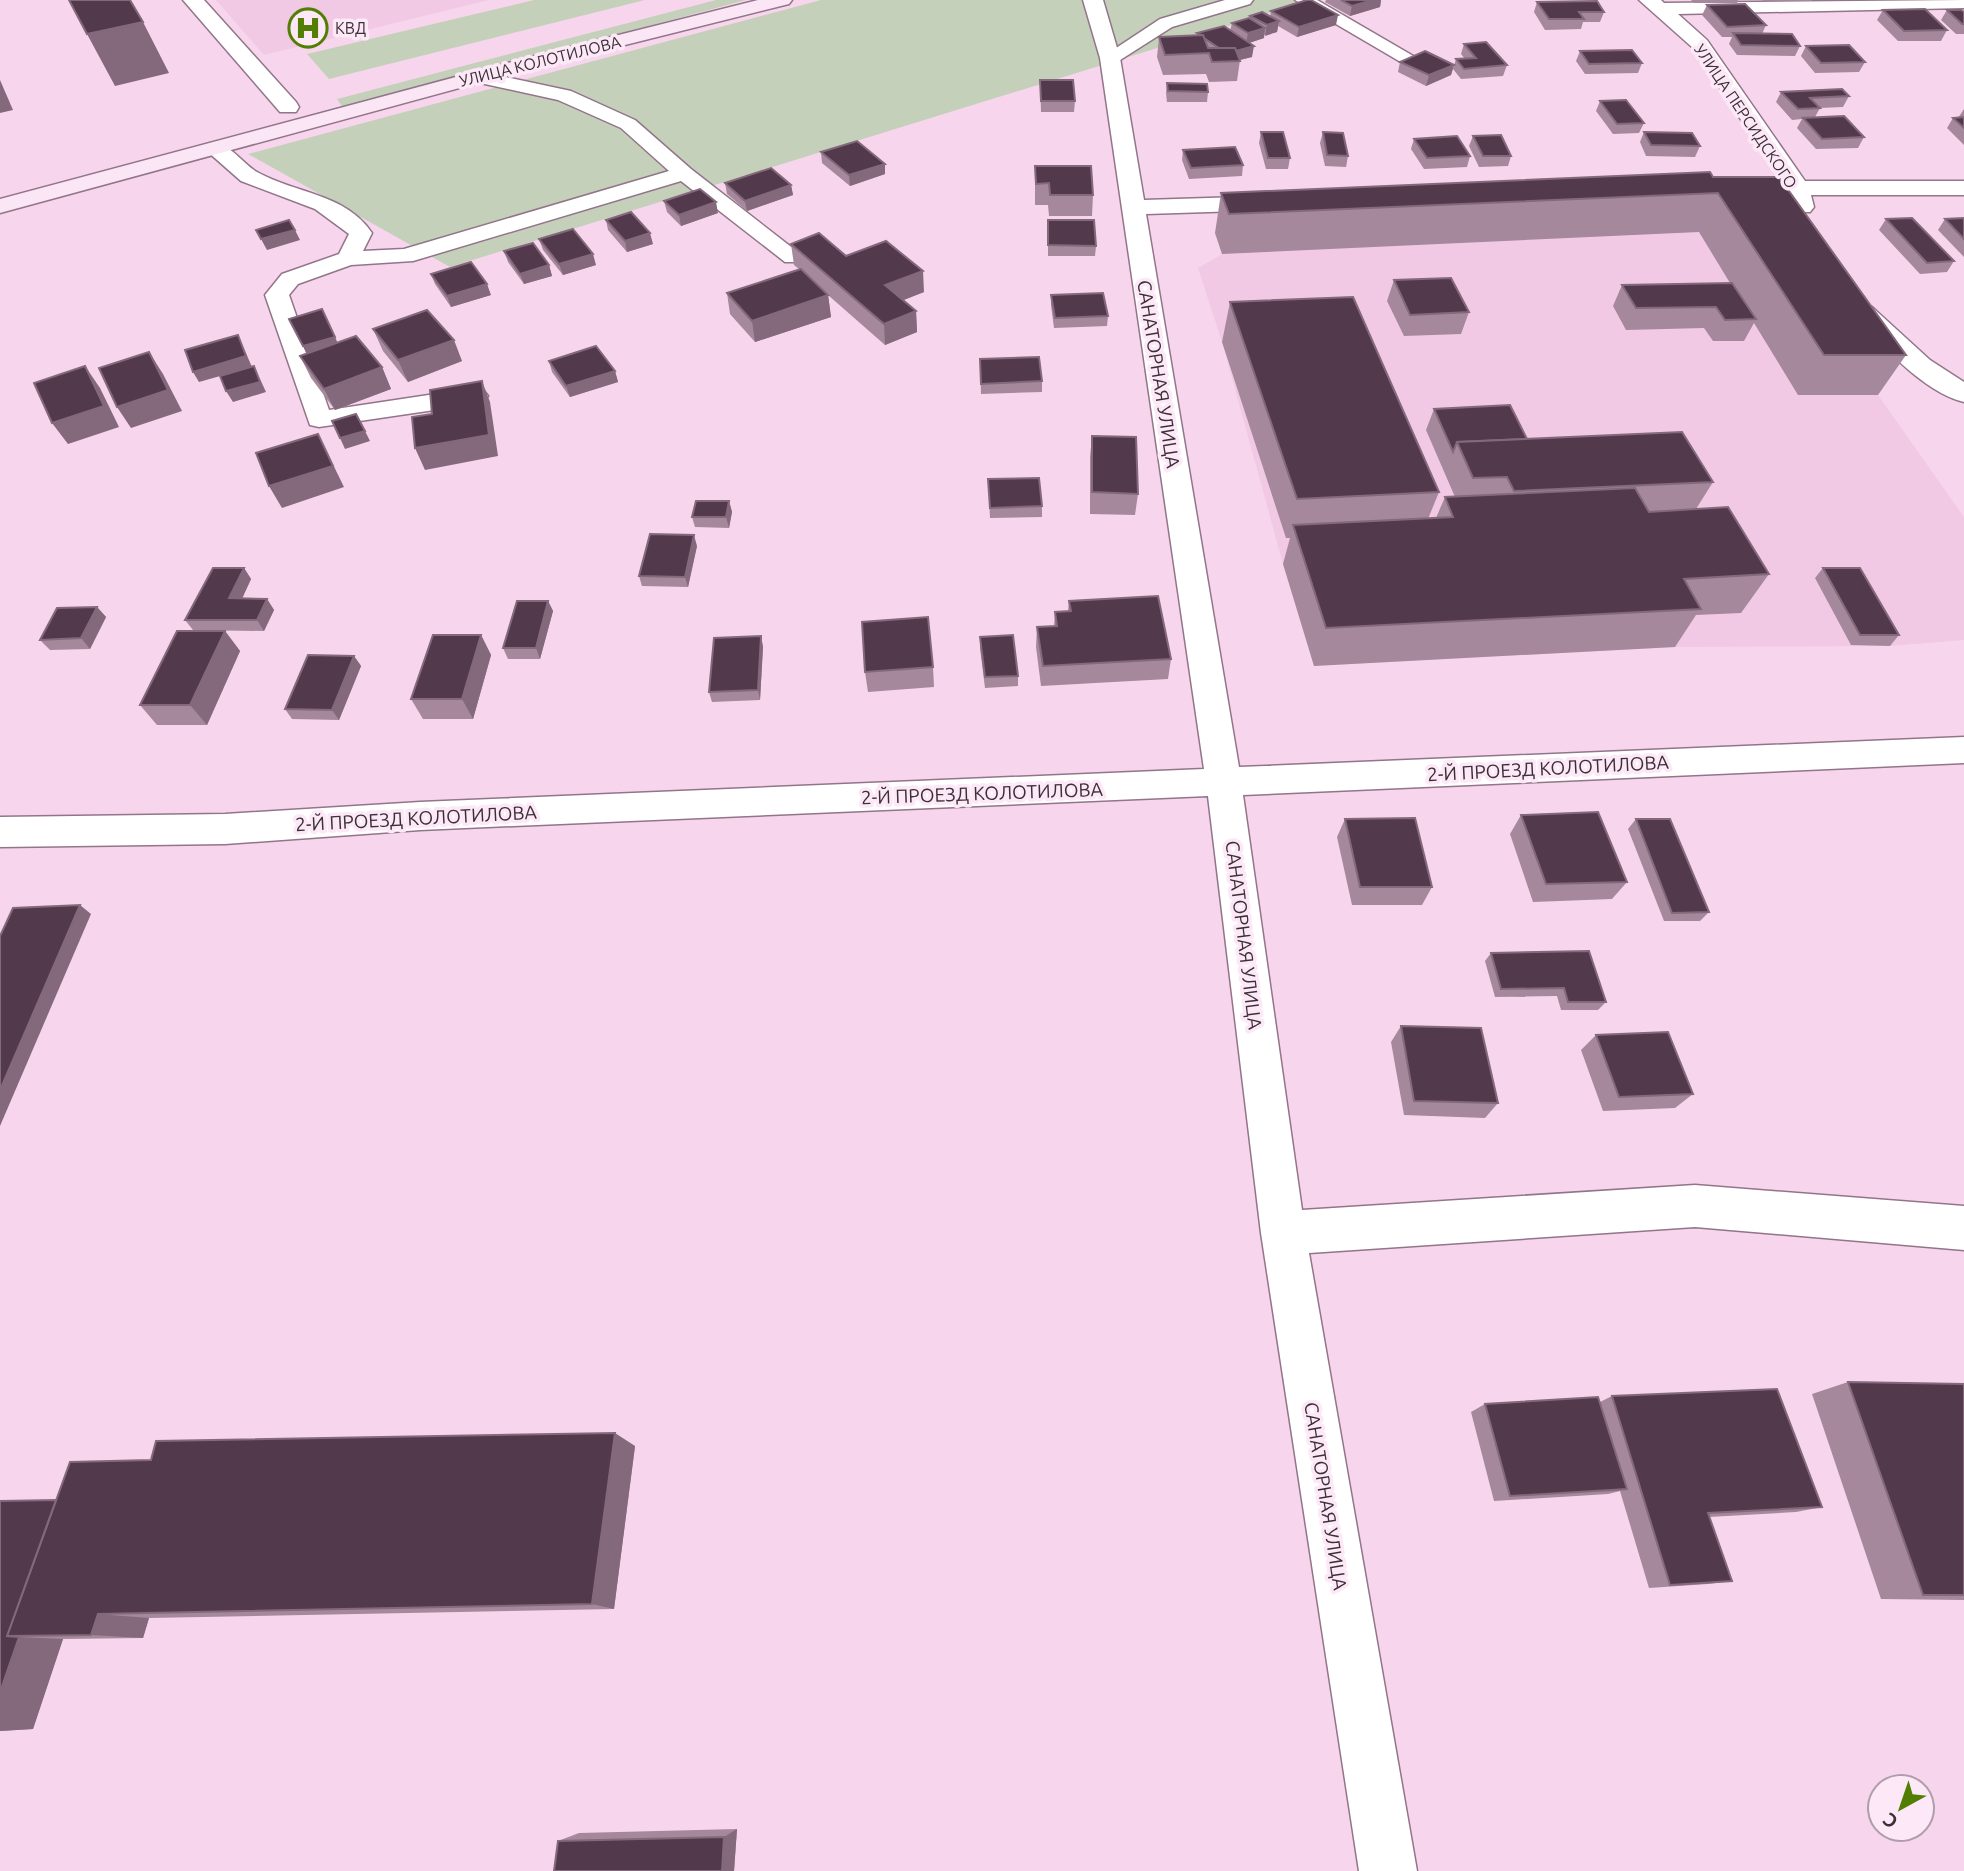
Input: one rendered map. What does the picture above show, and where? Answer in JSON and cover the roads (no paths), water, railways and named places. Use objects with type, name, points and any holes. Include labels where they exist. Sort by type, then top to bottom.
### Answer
[{"type":"main road","name":"УЛИЦА КОЛОТИЛОВА","points":[[0,206],[215,148],[293,116],[701,0]]},
{"type":"main road","name":"УЛИЦА КОЛОТИЛОВА","points":[[236,120],[293,116],[478,77],[782,0]]},
{"type":"street","points":[[193,0],[293,116]]},
{"type":"street","name":"САНАТОРНАЯ УЛИЦА","points":[[1093,0],[1110,58],[1224,783],[1283,1233],[1388,1871]]},
{"type":"street","points":[[1653,4],[1964,2]]},
{"type":"street","name":"УЛИЦА ПЕРСИДСКОГО","points":[[1653,4],[1700,44],[1797,186],[1807,233]]},
{"type":"street","points":[[1714,189],[1797,186],[1964,188]]},
{"type":"street","points":[[1133,207],[1299,202]]},
{"type":"street","points":[[1850,299],[1920,366],[1964,394]]},
{"type":"street","name":"2-Й ПРОЕЗД КОЛОТИЛОВА","points":[[0,832],[225,829],[420,816],[1964,750]]},
{"type":"street","points":[[1283,1233],[1695,1206],[1964,1228]]},
{"type":"lane","points":[[1110,58],[1167,23],[1244,0]]},
{"type":"lane","points":[[1304,0],[1406,57]]},
{"type":"lane","points":[[478,77],[564,95],[628,124],[684,173],[793,257]]},
{"type":"lane","points":[[215,148],[252,179],[312,198],[344,214],[361,233],[348,258]]},
{"type":"lane","points":[[475,396],[318,419],[277,295],[290,279],[348,258],[405,256],[684,173]]},
{"type":"place","name":"КВД","points":[[308,28]]}]
